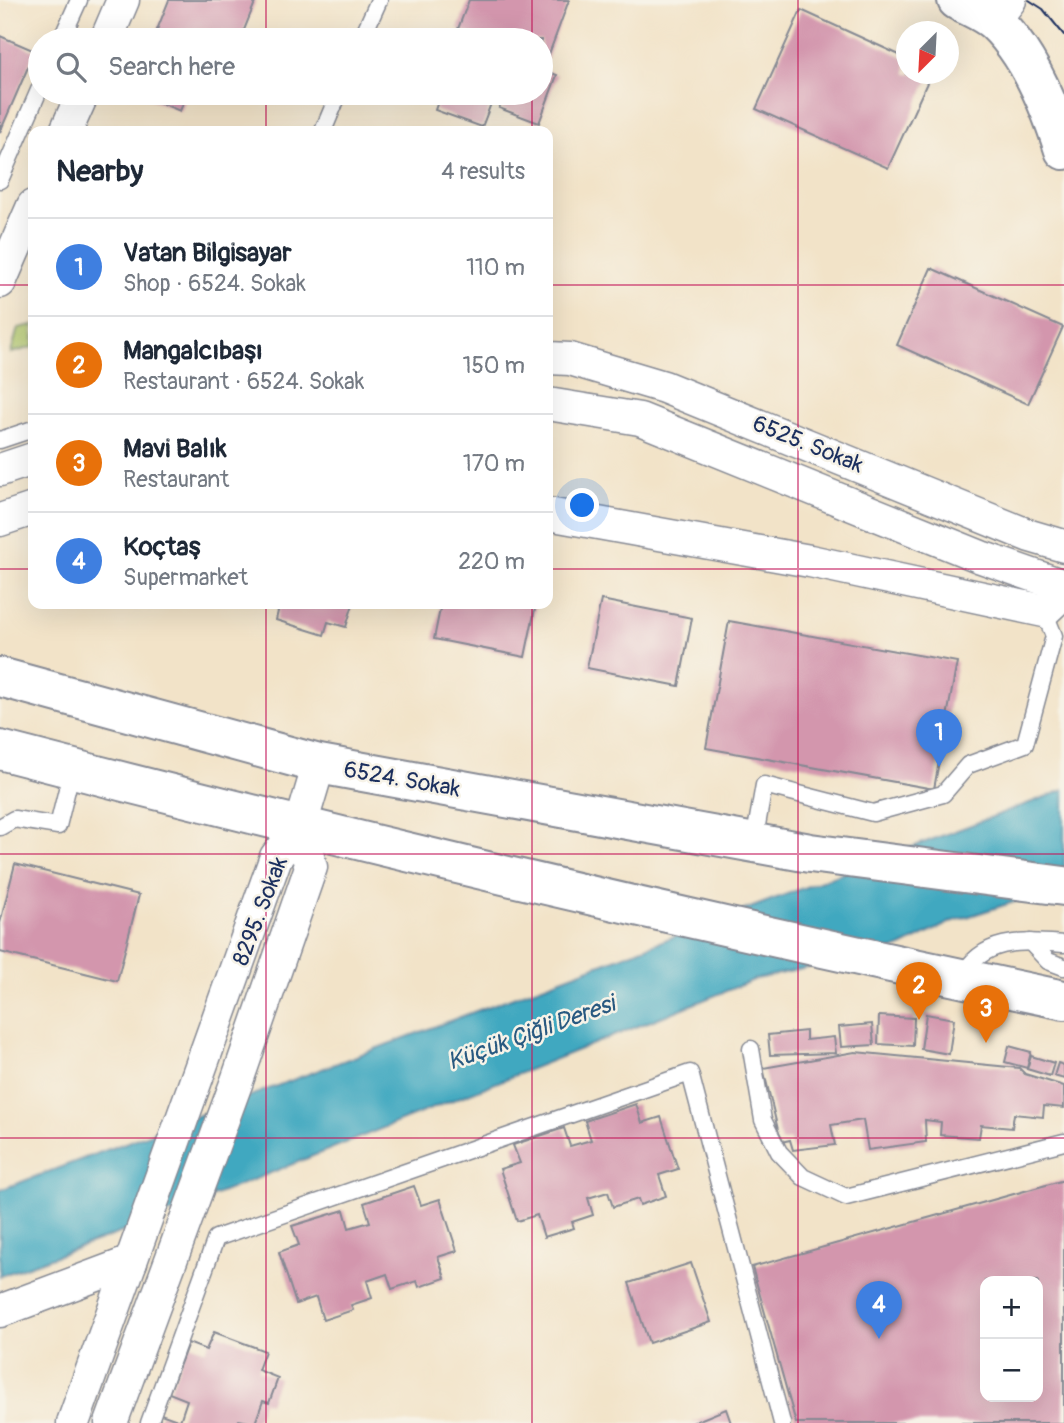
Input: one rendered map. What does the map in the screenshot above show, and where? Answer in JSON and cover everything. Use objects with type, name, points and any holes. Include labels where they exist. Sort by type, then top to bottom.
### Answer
[{"type":"street","points":[[111,28],[123,0]]},
{"type":"street","points":[[957,0],[1002,11],[1026,64],[1049,104],[1064,150]]},
{"type":"street","points":[[68,126],[78,105]]},
{"type":"street","points":[[0,282],[28,218]]},
{"type":"street","name":"6525. Sokak","points":[[553,358],[570,359],[664,387],[1030,536],[1064,546]]},
{"type":"street","name":"6525. Sokak","points":[[553,405],[639,419],[981,557],[1064,586]]},
{"type":"street","points":[[0,470],[28,461]]},
{"type":"street","points":[[0,520],[28,511]]},
{"type":"street","points":[[553,515],[1054,602]]},
{"type":"street","name":"6524. Sokak","points":[[0,677],[319,764],[754,844],[1064,886]]},
{"type":"street","points":[[0,750],[300,828],[654,912],[1064,1000]]},
{"type":"street","points":[[300,828],[319,764]]},
{"type":"street","name":"8295. Sokak","points":[[111,1423],[237,1081],[311,867],[300,828]]},
{"type":"street","name":"8295. Sokak","points":[[135,1253],[276,857],[300,828]]},
{"type":"street","points":[[0,1311],[135,1253]]},
{"type":"street","points":[[73,1423],[135,1253]]},
{"type":"lane","points":[[66,28],[79,0]]},
{"type":"lane","points":[[366,28],[379,0]]},
{"type":"lane","points":[[0,180],[33,105]]},
{"type":"lane","points":[[325,126],[334,105]]},
{"type":"lane","points":[[0,440],[28,431]]},
{"type":"lane","points":[[754,844],[764,785],[873,813],[943,794],[968,765],[1025,744],[1054,636],[1054,602]]},
{"type":"lane","points":[[0,827],[14,820],[58,826],[72,769]]},
{"type":"lane","points":[[1030,942],[1048,961],[1064,968]]},
{"type":"lane","points":[[961,978],[968,965],[982,951],[1030,942],[1064,944]]},
{"type":"lane","points":[[751,1049],[764,1120],[779,1152],[803,1177],[846,1197],[1064,1142]]},
{"type":"lane","points":[[149,1423],[216,1238],[690,1073],[782,1423]]},
{"type":"green space","points":[[28,326],[28,348],[11,353],[18,328]]},
{"type":"water","name":"Küçük Çiğli Deresi","points":[[1064,790],[1064,886],[951,922],[899,948],[756,979],[125,1231],[0,1276],[0,1190]]},
{"type":"building","points":[[169,0],[256,0],[245,28],[158,28]]},
{"type":"building","points":[[469,0],[569,0],[553,43],[553,28],[458,28]]},
{"type":"building","points":[[801,10],[896,53],[896,84],[926,84],[888,168],[756,109]]},
{"type":"building","points":[[0,36],[28,48],[28,67],[0,132]]},
{"type":"building","points":[[165,105],[182,105],[180,111]]},
{"type":"building","points":[[437,105],[490,105],[482,126],[435,110]]},
{"type":"building","points":[[500,105],[546,105],[539,123],[499,108]]},
{"type":"building","points":[[931,268],[1063,327],[1028,404],[897,345]]},
{"type":"building","points":[[601,600],[692,618],[679,686],[587,668]]},
{"type":"building","points":[[279,609],[351,609],[346,627],[328,622],[324,635],[276,620]]},
{"type":"building","points":[[440,609],[535,609],[525,657],[434,639]]},
{"type":"building","points":[[729,621],[957,662],[934,789],[706,748]]},
{"type":"building","points":[[15,864],[139,895],[117,981],[0,952],[0,923]]},
{"type":"building","points":[[926,1014],[954,1019],[949,1054],[921,1049]]},
{"type":"building","points":[[879,1016],[914,1018],[913,1046],[878,1044]]},
{"type":"building","points":[[872,1024],[874,1045],[841,1047],[839,1027]]},
{"type":"building","points":[[806,1031],[806,1040],[834,1037],[836,1053],[770,1055],[768,1035]]},
{"type":"building","points":[[1009,1046],[1031,1052],[1027,1068],[1005,1062]]},
{"type":"building","points":[[855,1052],[1019,1068],[1025,1074],[1064,1086],[1064,1108],[1044,1106],[1043,1117],[1014,1114],[1012,1128],[981,1125],[979,1138],[940,1135],[941,1122],[925,1120],[926,1142],[868,1150],[863,1120],[831,1125],[835,1145],[793,1150],[790,1140],[781,1142],[763,1068]]},
{"type":"building","points":[[1031,1056],[1054,1063],[1050,1076],[1027,1069]]},
{"type":"building","points":[[1058,1063],[1064,1065],[1064,1079],[1054,1076]]},
{"type":"building","points":[[636,1104],[642,1123],[661,1117],[678,1169],[659,1175],[666,1196],[640,1205],[638,1199],[613,1207],[608,1192],[588,1198],[593,1215],[572,1222],[574,1228],[544,1237],[537,1215],[517,1221],[500,1169],[520,1163],[513,1145],[564,1128],[570,1146],[591,1140],[585,1121]]},
{"type":"building","points":[[1064,1180],[1064,1423],[796,1423],[752,1267]]},
{"type":"building","points":[[414,1186],[421,1205],[440,1199],[457,1251],[438,1257],[445,1278],[419,1287],[417,1281],[392,1289],[387,1274],[367,1281],[372,1298],[351,1305],[353,1310],[323,1320],[316,1297],[296,1304],[279,1252],[299,1245],[292,1226],[344,1210],[349,1228],[370,1222],[364,1203]]},
{"type":"building","points":[[691,1263],[711,1322],[649,1343],[629,1283]]},
{"type":"building","points":[[214,1332],[265,1351],[258,1370],[278,1378],[269,1403],[263,1401],[255,1423],[239,1420],[237,1423],[158,1423],[161,1414],[180,1421],[187,1400],[169,1393],[188,1343],[206,1350]]},
{"type":"building","points":[[726,1409],[731,1423],[692,1423]]},
{"type":"tram line","points":[[1029,0],[1043,9],[1064,35]]},
{"type":"place","name":"Vatan Bilgisayar","points":[[939,767]]},
{"type":"place","name":"Mangalcıbaşı","points":[[919,1020]]},
{"type":"place","name":"Mavi Balık","points":[[986,1043]]},
{"type":"place","name":"Koçtaş","points":[[879,1339]]}]
